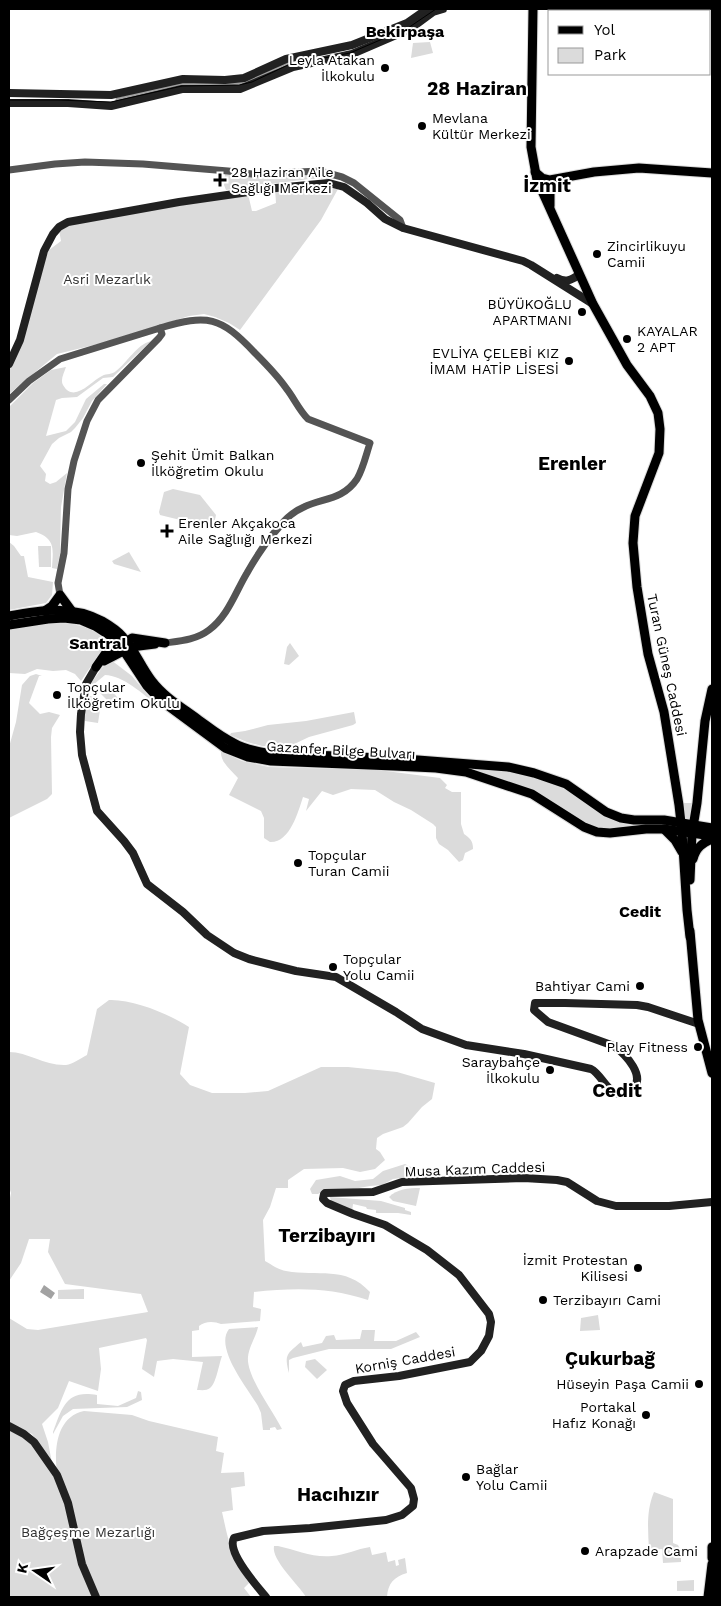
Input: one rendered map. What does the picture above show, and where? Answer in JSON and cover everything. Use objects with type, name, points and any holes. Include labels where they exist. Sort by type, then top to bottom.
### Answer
[{"type":"main road","points":[[9,93],[111,95],[183,79],[232,80],[244,78],[286,59],[352,45],[407,23],[427,9]]},
{"type":"main road","points":[[9,104],[111,106],[182,89],[240,89],[292,67],[352,54],[410,29],[433,12],[443,9]]},
{"type":"main road","name":"Turan Güneş Caddesi","points":[[533,9],[531,147],[537,180],[593,304],[626,365],[652,400],[658,413],[660,429],[659,453],[635,516],[633,543],[637,587],[648,654],[664,712],[679,805],[687,910],[699,1022],[712,1073]]},
{"type":"main road","points":[[535,172],[544,179],[554,180],[594,172],[639,168],[712,173]]},
{"type":"main road","points":[[550,208],[550,191],[554,180]]},
{"type":"main road","points":[[9,357],[21,327],[42,247],[54,228],[65,221],[178,200],[276,186],[326,181],[336,182],[352,188],[403,226],[524,257],[563,281],[568,281],[579,275]]},
{"type":"main road","points":[[9,364],[20,340],[44,251],[59,227],[68,222],[179,202],[276,188],[329,183],[344,187],[367,203],[385,219],[532,264],[593,304]]},
{"type":"main road","points":[[561,284],[573,284],[578,280],[579,275]]},
{"type":"main road","points":[[45,610],[52,606],[60,594],[70,610]]},
{"type":"main road","name":"Gazanfer Bilge Bulvarı","points":[[9,616],[45,610],[70,610],[89,615],[116,630],[147,686],[160,700],[225,748],[241,755],[271,761],[403,766],[466,772],[532,794],[584,827],[597,832],[618,833],[664,824]]},
{"type":"main road","name":"Gazanfer Bilge Bulvarı","points":[[9,625],[48,619],[81,620],[106,633],[125,646],[150,679],[170,699],[222,736],[251,750],[266,753],[405,758],[508,767],[534,773],[566,784],[606,812],[615,816],[693,829]]},
{"type":"main road","points":[[116,630],[162,643]]},
{"type":"main road","points":[[106,633],[109,644],[106,654],[86,684],[81,714],[80,738],[82,755],[97,811],[133,853],[147,884],[183,912],[207,935],[234,953],[256,961],[296,971],[336,977],[422,1029],[466,1045],[524,1054],[591,1068],[596,1071],[611,1090],[619,1094],[630,1092],[636,1085],[637,1078],[633,1067],[620,1052],[614,1046],[548,1022],[534,1010],[534,1003],[564,1002],[637,1005],[699,1022]]},
{"type":"main road","points":[[96,667],[135,637],[143,638]]},
{"type":"main road","points":[[106,654],[125,646],[162,643]]},
{"type":"main road","points":[[162,643],[147,648],[143,657],[149,672],[162,692]]},
{"type":"main road","name":"Turan Güneş Caddesi","points":[[690,937],[690,866],[693,829],[705,722],[712,689]]},
{"type":"main road","points":[[679,805],[673,816],[664,824],[679,845],[684,857]]},
{"type":"main road","points":[[696,810],[703,822],[712,827]]},
{"type":"main road","points":[[693,829],[712,827]]},
{"type":"main road","points":[[693,829],[712,837]]},
{"type":"main road","points":[[690,866],[699,846],[712,837]]},
{"type":"main road","name":"Musa Kazım Caddesi","points":[[366,1193],[378,1192],[402,1182],[524,1178],[568,1182],[597,1201],[616,1206],[659,1206],[712,1202]]},
{"type":"main road","name":"Korniş Caddesi","points":[[266,1597],[238,1560],[232,1546],[234,1538],[245,1534],[270,1530],[386,1520],[402,1515],[413,1506],[414,1499],[411,1488],[373,1444],[347,1403],[343,1391],[345,1385],[354,1381],[400,1376],[470,1362],[481,1350],[490,1330],[491,1322],[488,1314],[455,1271],[400,1233],[385,1225],[327,1203],[323,1199],[328,1192],[366,1193]]},
{"type":"main road","points":[[9,1426],[34,1442],[57,1475],[68,1503],[82,1564],[96,1597]]},
{"type":"main road","points":[[712,1547],[712,1558]]},
{"type":"main road","points":[[708,1597],[712,1564]]},
{"type":"street","points":[[9,170],[84,162],[143,164],[252,174],[320,171],[342,177],[354,183],[398,218],[403,226]]},
{"type":"street","points":[[9,400],[29,381],[60,359],[184,321],[203,320],[215,322],[228,328],[245,342],[280,380],[308,419],[370,443],[358,477],[347,489],[330,499],[300,509],[280,525],[247,573],[230,606],[212,628],[194,638],[162,643]]},
{"type":"street","points":[[60,594],[59,580],[64,553],[68,489],[74,461],[87,421],[98,400],[159,338],[162,334],[160,328]]},
{"type":"green space","points":[[430,42],[433,53],[411,58],[413,43]]},
{"type":"green space","points":[[315,173],[333,177],[333,179],[309,179],[226,190],[224,185],[225,174]]},
{"type":"green space","name":"Asri Mezarlık","points":[[319,186],[338,189],[321,220],[240,330],[215,317],[204,314],[189,316],[102,343],[57,354],[9,394],[9,370],[41,269],[49,250],[61,241],[59,230],[69,224],[248,194],[252,211],[256,211],[276,203],[275,189]]},
{"type":"green space","points":[[151,341],[113,377],[103,378],[77,397],[56,400],[46,436],[66,431],[75,422],[86,399],[104,384],[107,384],[92,401],[75,428],[52,444],[40,466],[46,474],[45,481],[50,484],[56,482],[67,473],[61,507],[60,554],[57,569],[52,568],[53,551],[47,538],[36,532],[17,536],[9,535],[9,407],[33,383],[51,370],[66,367],[62,383],[67,390],[77,392],[102,376],[114,372],[141,346]]},
{"type":"green space","points":[[173,489],[200,495],[216,515],[213,528],[160,515],[164,492]]},
{"type":"green space","points":[[9,542],[21,556],[24,556],[28,577],[53,582],[52,595],[46,603],[9,610]]},
{"type":"green space","points":[[38,546],[51,546],[51,567],[39,567]]},
{"type":"green space","points":[[129,552],[141,572],[114,564],[112,561]]},
{"type":"green space","points":[[55,623],[88,628],[104,640],[102,650],[81,681],[75,674],[66,670],[37,669],[25,674],[9,673],[9,629]]},
{"type":"green space","points":[[290,643],[299,656],[289,665],[284,664],[287,647]]},
{"type":"green space","points":[[111,660],[132,676],[156,705],[133,686],[119,678],[105,675],[93,685],[91,683],[102,668]]},
{"type":"green space","points":[[36,674],[42,676],[39,676],[29,703],[40,714],[49,712],[60,715],[52,728],[51,737],[52,794],[47,799],[9,818],[9,747],[16,722],[22,685],[30,676]]},
{"type":"green space","points":[[106,685],[118,698],[112,705],[99,692]]},
{"type":"green space","points":[[90,696],[101,703],[98,723],[85,721],[84,719],[87,701]]},
{"type":"green space","points":[[354,712],[356,723],[353,725],[309,737],[288,747],[262,746],[230,735],[231,733],[268,725],[306,721]]},
{"type":"green space","points":[[221,751],[242,761],[269,767],[378,770],[440,778],[447,785],[445,788],[452,792],[461,792],[461,824],[464,834],[472,842],[473,849],[465,853],[463,860],[459,862],[448,850],[439,844],[436,838],[436,827],[433,824],[375,790],[351,789],[333,795],[322,791],[306,811],[309,799],[303,797],[296,818],[288,832],[283,838],[270,842],[264,838],[264,818],[261,811],[229,795],[238,778],[222,759]]},
{"type":"green space","points":[[467,767],[513,772],[536,777],[568,790],[612,819],[635,826],[612,830],[587,826],[539,795],[478,774]]},
{"type":"green space","points":[[681,803],[694,803],[692,821],[684,821]]},
{"type":"green space","points":[[109,1000],[119,1000],[150,1008],[189,1027],[180,1074],[190,1085],[212,1093],[268,1091],[321,1067],[348,1067],[397,1072],[435,1083],[432,1099],[408,1123],[377,1138],[376,1149],[385,1160],[375,1169],[360,1172],[343,1168],[304,1169],[288,1180],[288,1188],[276,1188],[270,1207],[263,1220],[265,1261],[286,1271],[341,1275],[351,1278],[370,1292],[368,1300],[339,1293],[311,1290],[254,1292],[253,1307],[261,1309],[260,1321],[221,1324],[207,1322],[199,1326],[199,1330],[192,1331],[192,1357],[222,1356],[214,1382],[206,1390],[197,1390],[203,1362],[173,1359],[157,1361],[154,1377],[142,1369],[146,1338],[99,1348],[101,1369],[98,1391],[69,1381],[58,1408],[42,1424],[52,1463],[32,1434],[9,1424],[9,1318],[27,1329],[38,1330],[148,1312],[141,1294],[65,1284],[48,1252],[50,1239],[29,1239],[21,1263],[9,1281],[9,1203],[11,1193],[9,1187],[9,1052],[23,1054],[58,1065],[74,1062],[87,1055],[97,1009]]},
{"type":"green space","points":[[405,1164],[411,1167],[418,1175],[412,1179],[393,1179],[382,1185],[327,1190],[318,1194],[312,1194],[310,1189],[316,1180],[340,1176],[355,1181],[373,1179],[383,1171]]},
{"type":"green space","points":[[420,1188],[416,1206],[393,1201],[389,1197],[396,1192]]},
{"type":"green space","points":[[330,1197],[381,1201],[405,1208],[405,1210],[411,1212],[411,1215],[376,1213],[376,1210],[353,1204],[352,1212],[331,1202]]},
{"type":"green space","points":[[84,1289],[84,1299],[58,1299],[58,1290]]},
{"type":"green space","points":[[598,1315],[600,1330],[580,1331],[581,1318]]},
{"type":"green space","points":[[258,1327],[248,1357],[251,1374],[282,1429],[277,1430],[275,1427],[270,1428],[270,1430],[263,1430],[261,1413],[258,1406],[234,1368],[226,1347],[226,1337],[229,1329]]},
{"type":"green space","points":[[362,1330],[375,1330],[374,1341],[396,1341],[416,1332],[420,1337],[391,1349],[329,1349],[293,1358],[289,1360],[289,1373],[288,1355],[301,1342],[303,1347],[322,1343],[326,1336],[334,1335],[336,1340],[360,1339]]},
{"type":"green space","points":[[315,1359],[327,1370],[317,1379],[305,1367],[306,1361]]},
{"type":"green space","points":[[138,1391],[141,1392],[142,1400],[127,1407],[73,1409],[63,1416],[53,1434],[63,1408],[72,1398],[78,1395],[97,1395],[97,1404],[118,1406],[136,1398]]},
{"type":"green space","name":"Bağçeşme Mezarlığı","points":[[84,1411],[132,1415],[149,1421],[218,1437],[216,1451],[224,1453],[221,1473],[244,1472],[245,1486],[231,1488],[233,1510],[222,1512],[231,1549],[249,1583],[244,1588],[251,1597],[9,1597],[9,1429],[27,1439],[57,1473],[56,1454],[62,1427],[75,1414]]},
{"type":"green space","points":[[654,1492],[673,1499],[673,1543],[678,1545],[681,1551],[681,1562],[663,1563],[662,1549],[649,1550],[649,1513]]},
{"type":"green space","points":[[274,1546],[311,1555],[325,1556],[370,1547],[372,1555],[386,1552],[388,1562],[395,1560],[396,1566],[399,1565],[398,1560],[405,1558],[407,1573],[392,1581],[387,1597],[306,1597],[281,1565],[274,1552]]},
{"type":"green space","points":[[694,1580],[694,1591],[677,1591],[677,1581]]},
{"type":"shaded area","points":[[44,1285],[55,1293],[51,1299],[40,1292]]},
{"type":"waterway","points":[[118,100],[181,84],[222,84],[246,81],[288,63]]},
{"type":"tram line","points":[[9,100],[111,102],[182,86],[239,85],[252,82],[288,65],[350,53],[408,28],[436,9]]},
{"type":"place","name":"Leyla Atakan İlkokulu","points":[[385,68]]},
{"type":"place","name":"Mevlana Kültür Merkezi","points":[[422,126]]},
{"type":"place","name":"28 Haziran Aile Sağlığı Merkezi","points":[[220,180]]},
{"type":"place","name":"Zincirlikuyu Camii","points":[[597,254]]},
{"type":"place","name":"BÜYÜKOĞLU APARTMANI","points":[[582,312]]},
{"type":"place","name":"KAYALAR 2 APT","points":[[627,339]]},
{"type":"place","name":"EVLİYA ÇELEBİ KIZ İMAM HATİP LİSESİ","points":[[569,361]]},
{"type":"place","name":"Şehit Ümit Balkan İlköğretim Okulu","points":[[141,463]]},
{"type":"place","name":"Erenler Akçakoca Aile Sağlıığı Merkezi","points":[[167,531]]},
{"type":"place","name":"Topçular İlköğretim Okulu","points":[[57,695]]},
{"type":"place","name":"Topçular Turan Camii","points":[[298,863]]},
{"type":"place","name":"Topçular Yolu Camii","points":[[333,967]]},
{"type":"place","name":"Bahtiyar Cami","points":[[640,986]]},
{"type":"place","name":"Play Fitness","points":[[698,1047]]},
{"type":"place","name":"Saraybahçe İlkokulu","points":[[550,1070]]},
{"type":"place","name":"İzmit Protestan Kilisesi","points":[[638,1268]]},
{"type":"place","name":"Terzibayırı Cami","points":[[543,1300]]},
{"type":"place","name":"Hüseyin Paşa Camii","points":[[699,1384]]},
{"type":"place","name":"Portakal Hafız Konağı","points":[[646,1415]]},
{"type":"place","name":"Bağlar Yolu Camii","points":[[466,1477]]},
{"type":"place","name":"Arapzade Cami","points":[[585,1551]]},
{"type":"district","name":"Bekirpaşa","points":[[405,31]]},
{"type":"district","name":"28 Haziran","points":[[477,88]]},
{"type":"district","name":"İzmit","points":[[547,185]]},
{"type":"district","name":"Erenler","points":[[572,463]]},
{"type":"district","name":"Santral","points":[[98,643]]},
{"type":"district","name":"Cedit","points":[[640,911]]},
{"type":"district","name":"Cedit","points":[[617,1090]]},
{"type":"district","name":"Terzibayırı","points":[[327,1235]]},
{"type":"district","name":"Çukurbağ","points":[[610,1358]]},
{"type":"district","name":"Hacıhızır","points":[[338,1494]]}]
